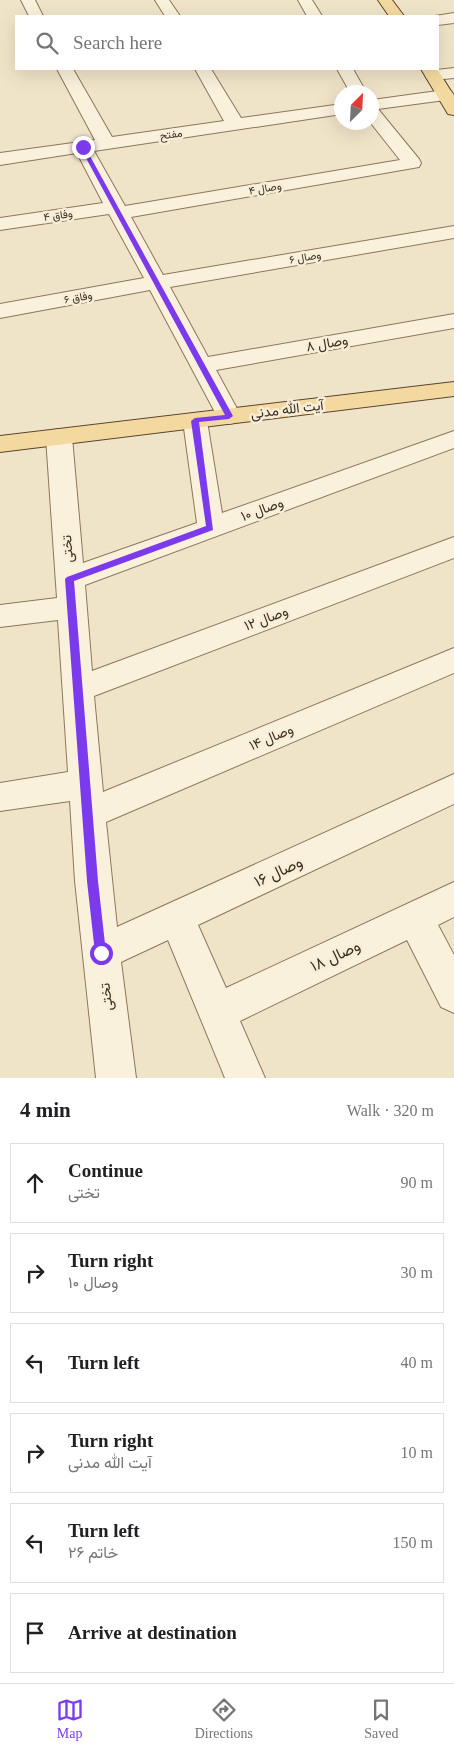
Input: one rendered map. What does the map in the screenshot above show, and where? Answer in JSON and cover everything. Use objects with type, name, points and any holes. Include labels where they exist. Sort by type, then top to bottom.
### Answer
[{"type":"main road","points":[[385,0],[395,15]]},
{"type":"main road","points":[[430,72],[454,110]]},
{"type":"main road","name":"آیت الله مدنی","points":[[0,444],[454,389]]},
{"type":"street","points":[[28,0],[36,15]]},
{"type":"street","points":[[162,0],[171,15]]},
{"type":"street","points":[[305,0],[313,15]]},
{"type":"street","points":[[439,20],[454,18]]},
{"type":"street","points":[[66,70],[106,143]]},
{"type":"street","points":[[203,70],[235,124]]},
{"type":"street","points":[[345,70],[354,85]]},
{"type":"street","points":[[430,72],[454,73]]},
{"type":"street","points":[[379,104],[445,95]]},
{"type":"street","name":"مفتح","points":[[0,159],[334,110]]},
{"type":"street","name":"وصال ۴","points":[[117,210],[412,163],[379,122]]},
{"type":"street","points":[[83,147],[229,416]]},
{"type":"street","name":"وفاق ۴","points":[[0,224],[117,210]]},
{"type":"street","name":"وصال ۶","points":[[157,284],[214,272],[454,232]]},
{"type":"street","name":"وفاق ۶","points":[[0,311],[157,284]]},
{"type":"street","name":"وصال ۸","points":[[201,365],[454,322]]},
{"type":"street","points":[[195,421],[211,528]]},
{"type":"street","name":"تختی","points":[[59,437],[86,799],[101,953],[116,1078]]},
{"type":"street","name":"وصال ۱۰","points":[[0,616],[71,593],[211,528],[454,439]]},
{"type":"street","name":"وصال ۱۲","points":[[78,689],[454,547]]},
{"type":"street","name":"وصال ۱۴","points":[[0,797],[86,799],[454,660]]},
{"type":"street","name":"وصال ۱۶","points":[[101,953],[454,788]]},
{"type":"street","name":"وصال ۱۸","points":[[217,1012],[454,899]]},
{"type":"street","points":[[177,918],[245,1078]]},
{"type":"street","points":[[415,918],[454,994]]},
{"type":"route","points":[[83,147],[229,416],[195,421],[211,528],[70,579],[92,881],[101,953]]}]
